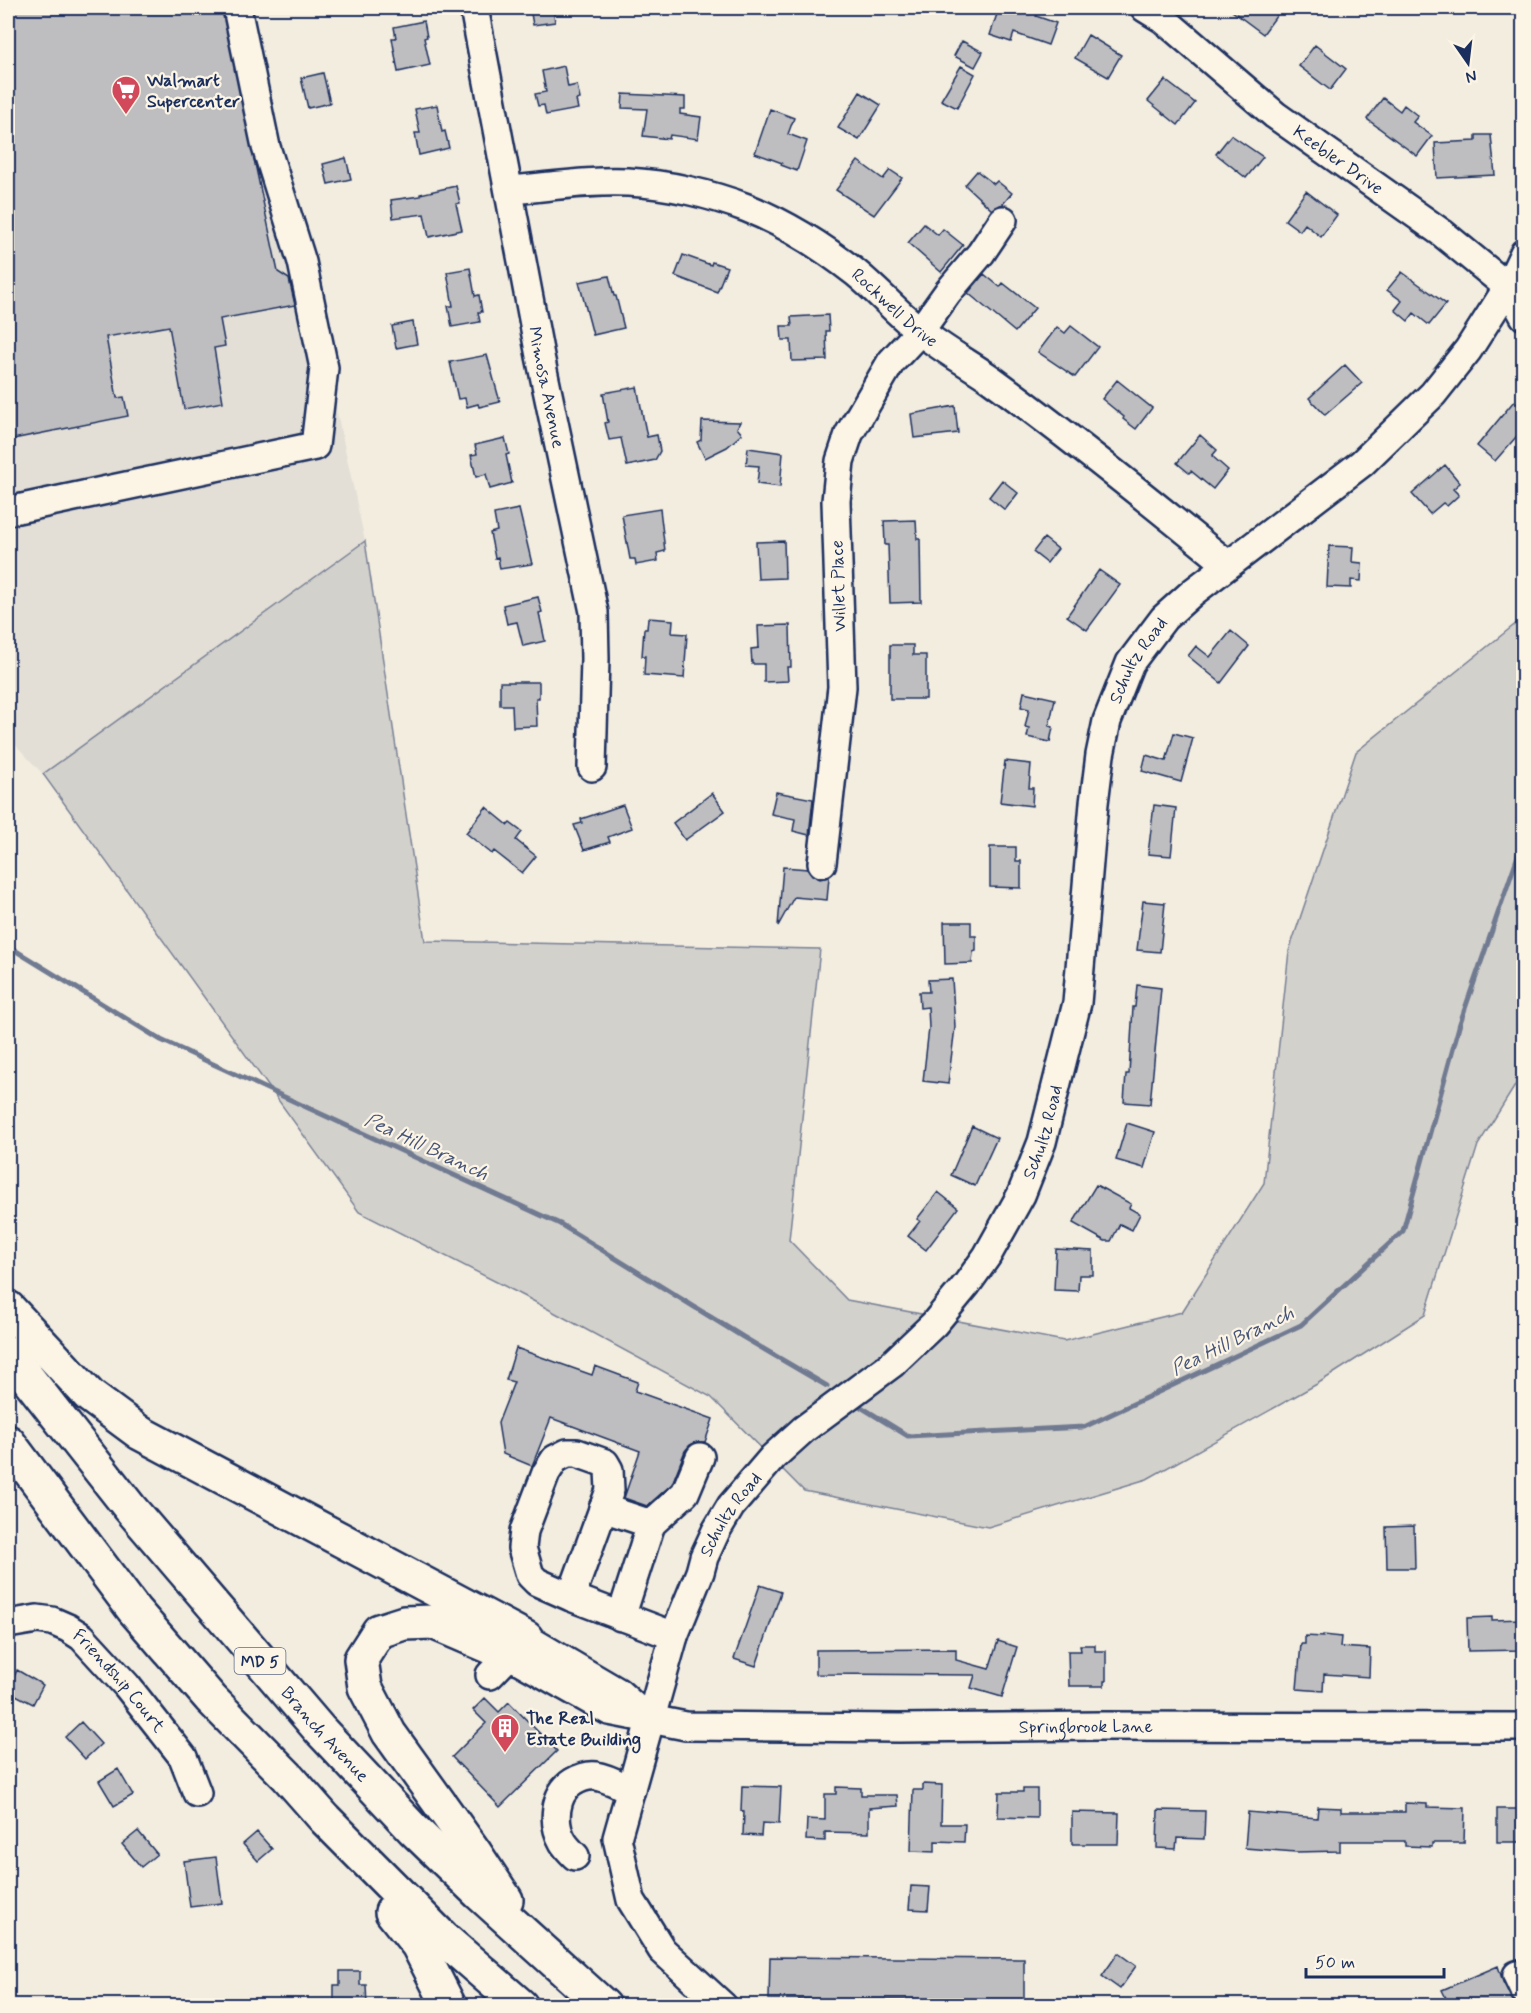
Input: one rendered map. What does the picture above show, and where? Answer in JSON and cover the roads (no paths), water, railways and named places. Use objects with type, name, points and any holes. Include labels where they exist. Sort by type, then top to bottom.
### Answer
[{"type":"highway","points":[[8,1308],[90,1396],[140,1433],[509,1656]]},
{"type":"highway","name":"Branch Avenue","points":[[8,1353],[130,1508],[319,1729],[413,1829],[537,1947],[604,2006]]},
{"type":"highway","points":[[8,1442],[134,1610],[211,1699],[442,1938],[521,2006]]},
{"type":"highway","points":[[509,1656],[433,1622],[404,1623],[379,1631],[361,1659],[365,1687],[389,1733],[473,1850],[537,1947]]},
{"type":"highway","points":[[288,1778],[418,1945],[449,2006]]},
{"type":"street","points":[[8,511],[315,447],[324,368],[302,262],[266,147],[237,8]]},
{"type":"street","name":"Mimosa Avenue","points":[[474,8],[540,356],[594,612],[592,767]]},
{"type":"street","name":"Keebler Drive","points":[[1145,8],[1171,26],[1275,115],[1442,233],[1508,287],[1524,316]]},
{"type":"street","name":"Rockwell Drive","points":[[510,189],[595,182],[629,182],[676,189],[746,208],[807,237],[856,274],[920,331],[990,379],[1115,473],[1227,564]]},
{"type":"street","name":"Willet Place","points":[[822,863],[842,687],[836,501],[840,462],[849,434],[891,362],[920,331],[948,292],[981,253],[1003,220]]},
{"type":"street","name":"Schultz Road","points":[[723,2006],[662,1950],[631,1900],[617,1838],[674,1636],[704,1557],[716,1531],[732,1506],[773,1457],[804,1429],[892,1364],[949,1308],[980,1265],[1021,1195],[1042,1142],[1077,1003],[1094,803],[1107,721],[1130,663],[1164,618],[1227,564],[1362,463],[1433,394],[1468,350],[1508,287],[1524,253]]},
{"type":"street","points":[[571,1597],[610,1490],[610,1477],[605,1463],[577,1453],[567,1453],[555,1458],[546,1473],[524,1531],[522,1548],[530,1575],[537,1582],[571,1597],[674,1636]]},
{"type":"street","points":[[621,1617],[651,1524],[685,1493],[700,1457]]},
{"type":"street","points":[[603,1508],[651,1524]]},
{"type":"street","name":"Friendship Court","points":[[8,1624],[37,1619],[52,1621],[69,1628],[82,1637],[127,1686],[183,1756],[197,1793]]},
{"type":"street","points":[[509,1656],[618,1692],[650,1720]]},
{"type":"street","name":"Springbrook Lane","points":[[650,1720],[686,1726],[899,1728],[1524,1727]]},
{"type":"street","points":[[575,1856],[563,1841],[559,1829],[556,1808],[562,1792],[582,1778],[594,1776],[631,1790]]},
{"type":"street","points":[[1524,1973],[1517,1975],[1524,1990]]},
{"type":"waterway","name":"Pea Hill Branch","points":[[861,1407],[908,1436],[1084,1427],[1301,1325],[1403,1231],[1460,1023],[1524,838]]},
{"type":"waterway","name":"Pea Hill Branch","points":[[8,946],[161,1040],[560,1224],[827,1386]]},
{"type":"place","name":"Walmart Supercenter","points":[[126,116]]},
{"type":"place","name":"The Real Estate Building","points":[[505,1754]]}]
